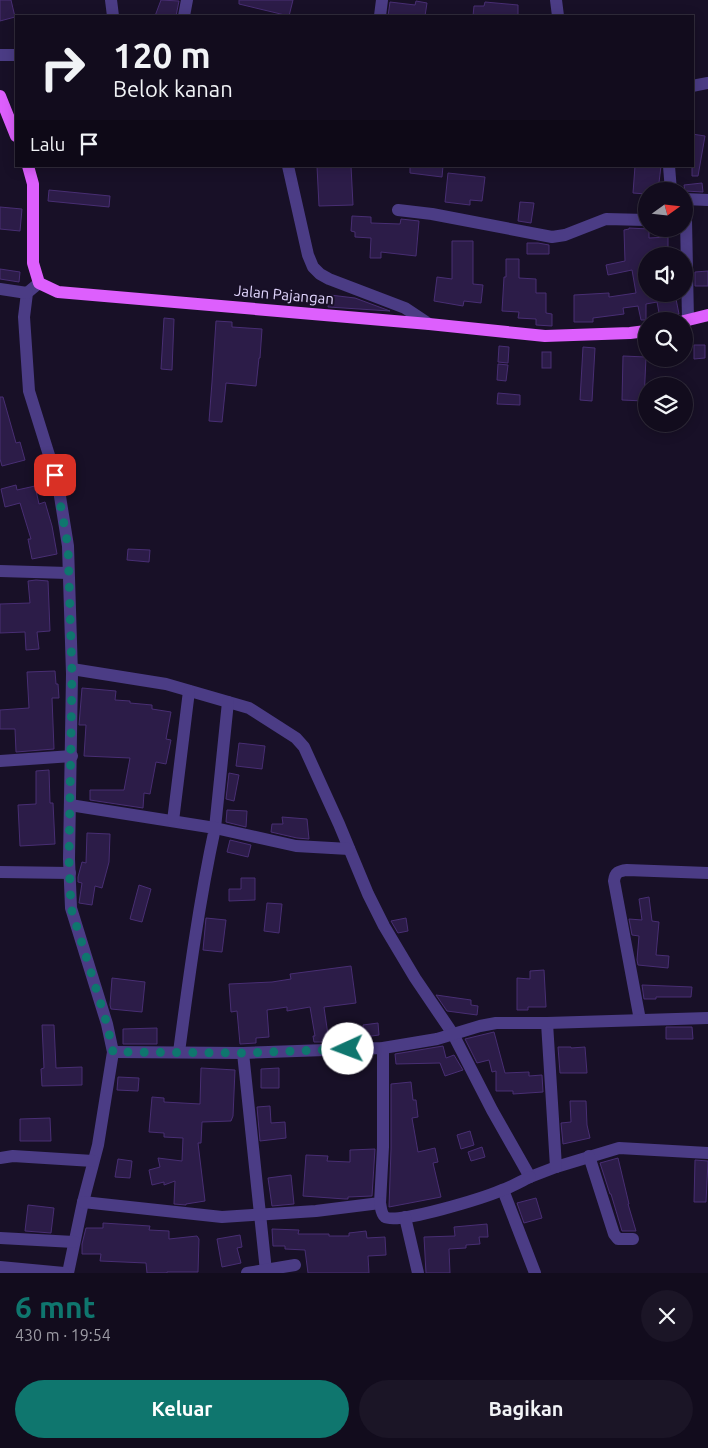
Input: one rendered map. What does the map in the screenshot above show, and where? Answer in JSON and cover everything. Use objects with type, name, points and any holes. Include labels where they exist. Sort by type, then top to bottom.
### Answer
[{"type":"main road","points":[[0,96],[15,134]]},
{"type":"main road","points":[[28,167],[33,184],[33,263],[39,283]]},
{"type":"main road","name":"Jalan Pajangan","points":[[39,283],[58,292],[429,324],[545,336],[638,332]]},
{"type":"main road","points":[[693,319],[708,315]]},
{"type":"street","points":[[111,0],[113,15]]},
{"type":"street","points":[[184,15],[187,0]]},
{"type":"street","points":[[380,15],[382,0]]},
{"type":"street","points":[[556,0],[558,15]]},
{"type":"street","points":[[0,55],[15,55]]},
{"type":"street","points":[[694,86],[708,83]]},
{"type":"street","points":[[288,167],[304,242],[313,267],[329,279],[405,308],[429,324]]},
{"type":"street","points":[[669,167],[670,182]]},
{"type":"street","points":[[693,200],[708,200]]},
{"type":"street","points":[[398,210],[432,214],[552,237],[566,235],[606,219],[638,220]]},
{"type":"street","points":[[685,238],[686,312]]},
{"type":"street","points":[[39,283],[27,293],[24,317],[29,391],[58,484],[68,546],[72,669],[71,908],[107,1024],[113,1052],[98,1145],[83,1202],[68,1273]]},
{"type":"street","points":[[0,289],[27,293]]},
{"type":"street","points":[[0,571],[68,573]]},
{"type":"street","points":[[72,669],[166,684],[249,708],[296,738],[304,747],[368,894],[384,926],[415,978],[453,1034],[492,1110],[530,1177]]},
{"type":"street","points":[[173,822],[189,691]]},
{"type":"street","points":[[179,1052],[205,871],[214,828],[228,702]]},
{"type":"street","points":[[0,760],[72,756]]},
{"type":"street","points":[[70,805],[214,828],[296,846],[350,849]]},
{"type":"street","points":[[640,1020],[614,876],[620,871],[627,870],[708,873]]},
{"type":"street","points":[[0,872],[70,873]]},
{"type":"street","points":[[113,1052],[243,1053],[383,1048],[438,1038],[496,1023],[708,1018]]},
{"type":"street","points":[[547,1023],[556,1167]]},
{"type":"street","points":[[383,1048],[383,1147],[380,1203],[383,1215],[386,1217],[394,1219],[405,1217],[467,1202],[503,1190],[556,1167],[623,1147],[708,1153]]},
{"type":"street","points":[[243,1053],[266,1271]]},
{"type":"street","points":[[0,1158],[14,1156],[93,1161]]},
{"type":"street","points":[[589,1156],[614,1234],[618,1239],[633,1239]]},
{"type":"street","points":[[503,1190],[535,1273]]},
{"type":"street","points":[[83,1202],[222,1217],[316,1211],[380,1203]]},
{"type":"street","points":[[405,1217],[418,1273]]},
{"type":"street","points":[[0,1238],[74,1242]]},
{"type":"street","points":[[247,1273],[295,1266]]},
{"type":"street","points":[[0,1268],[64,1273]]},
{"type":"building","points":[[0,0],[11,0],[15,17],[0,21]]},
{"type":"building","points":[[161,0],[179,1],[176,15],[155,15]]},
{"type":"building","points":[[239,0],[293,0],[289,15],[239,4]]},
{"type":"building","points":[[416,1],[427,3],[425,15],[388,15],[390,2],[415,5]]},
{"type":"building","points":[[485,2],[518,5],[518,15],[473,15],[474,6],[484,6]]},
{"type":"building","points":[[694,134],[705,136],[698,176],[692,176],[692,167],[694,167]]},
{"type":"building","points":[[317,167],[351,167],[353,205],[319,206]]},
{"type":"building","points":[[410,167],[443,167],[442,177],[410,173]]},
{"type":"building","points":[[635,167],[661,167],[659,182],[638,182],[638,193],[633,193]]},
{"type":"building","points":[[448,173],[485,177],[482,201],[470,200],[470,205],[445,202]]},
{"type":"building","points":[[702,183],[703,192],[693,191],[693,184]]},
{"type":"building","points":[[49,190],[110,196],[109,207],[48,201]]},
{"type":"building","points":[[520,202],[534,203],[531,223],[518,221]]},
{"type":"building","points":[[0,207],[22,209],[20,231],[0,229]]},
{"type":"building","points":[[352,216],[371,217],[371,223],[400,224],[401,219],[419,221],[416,256],[381,252],[381,258],[370,258],[371,238],[355,237],[355,232],[351,231]]},
{"type":"building","points":[[638,228],[638,238],[668,238],[668,247],[638,247],[638,302],[657,302],[646,304],[646,312],[639,312],[638,306],[623,308],[624,314],[593,318],[593,322],[574,322],[574,295],[609,293],[609,297],[636,293],[632,270],[608,275],[606,265],[625,261],[624,230]]},
{"type":"building","points":[[452,241],[473,241],[473,284],[483,285],[481,303],[464,301],[463,306],[434,301],[437,277],[452,279]]},
{"type":"building","points":[[527,243],[549,245],[549,254],[527,254]]},
{"type":"building","points":[[506,259],[519,259],[519,278],[536,279],[536,293],[546,293],[546,313],[552,314],[552,326],[536,325],[536,319],[518,318],[519,312],[502,311]]},
{"type":"building","points":[[0,269],[20,272],[19,282],[0,279]]},
{"type":"building","points":[[708,271],[708,286],[695,286],[695,272]]},
{"type":"building","points":[[330,295],[355,298],[390,311],[328,307]]},
{"type":"building","points":[[657,302],[677,302],[679,312],[659,312]]},
{"type":"building","points":[[164,318],[174,319],[172,370],[161,369]]},
{"type":"building","points":[[216,321],[232,322],[232,327],[262,329],[256,386],[226,383],[222,422],[209,421]]},
{"type":"building","points":[[694,345],[705,345],[705,358],[694,359]]},
{"type":"building","points":[[499,346],[509,347],[508,363],[498,362]]},
{"type":"building","points":[[583,347],[595,348],[592,401],[580,400]]},
{"type":"building","points":[[542,352],[551,352],[551,368],[542,368]]},
{"type":"building","points":[[623,356],[638,357],[638,367],[646,367],[645,377],[638,377],[638,401],[622,400]]},
{"type":"building","points":[[498,364],[508,365],[506,381],[497,380]]},
{"type":"building","points":[[498,393],[520,395],[520,405],[497,404]]},
{"type":"building","points":[[0,397],[3,397],[16,443],[20,442],[25,460],[2,466],[0,459]]},
{"type":"building","points":[[16,485],[17,490],[35,486],[39,504],[45,502],[57,554],[32,559],[28,539],[31,539],[20,503],[5,507],[1,489]]},
{"type":"building","points":[[128,549],[150,550],[149,562],[127,560]]},
{"type":"building","points":[[28,581],[48,581],[50,631],[37,632],[39,649],[26,650],[25,632],[0,633],[0,604],[30,603]]},
{"type":"building","points":[[55,671],[59,698],[52,698],[54,749],[16,752],[15,729],[0,729],[0,710],[29,708],[27,672]]},
{"type":"building","points":[[82,688],[116,691],[115,700],[152,705],[152,709],[171,712],[166,739],[171,740],[166,764],[156,762],[150,794],[144,793],[143,808],[90,800],[90,790],[124,790],[130,758],[84,756],[86,725],[79,725]]},
{"type":"building","points":[[239,743],[265,746],[262,769],[236,766]]},
{"type":"building","points":[[49,770],[50,803],[53,803],[55,844],[20,846],[18,805],[36,804],[36,771]]},
{"type":"building","points":[[229,773],[239,775],[234,801],[226,799]]},
{"type":"building","points":[[227,810],[247,811],[246,827],[226,822]]},
{"type":"building","points":[[282,817],[307,819],[309,839],[271,832],[272,824],[283,824]]},
{"type":"building","points":[[87,833],[110,834],[109,862],[102,888],[95,886],[92,905],[79,903],[82,883],[78,882],[78,877],[82,862],[86,863]]},
{"type":"building","points":[[230,840],[251,845],[248,857],[227,852]]},
{"type":"building","points":[[241,878],[255,878],[255,900],[229,901],[229,889],[241,889]]},
{"type":"building","points":[[139,885],[151,889],[142,922],[130,919]]},
{"type":"building","points":[[649,897],[652,921],[659,922],[656,955],[669,956],[668,968],[638,965],[639,936],[632,935],[629,919],[642,920],[639,899]]},
{"type":"building","points":[[267,903],[282,904],[279,933],[264,931]]},
{"type":"building","points":[[206,918],[226,920],[222,952],[203,950]]},
{"type":"building","points":[[406,918],[408,931],[398,933],[391,921]]},
{"type":"building","points":[[351,966],[356,1003],[324,1007],[329,1042],[314,1042],[313,1036],[315,1036],[310,1007],[287,1011],[287,1007],[267,1010],[269,1037],[256,1038],[256,1043],[240,1044],[237,1011],[231,1012],[229,984],[272,982],[291,979],[290,974]]},
{"type":"building","points":[[544,970],[546,1007],[528,1007],[528,1010],[517,1010],[517,978],[530,979],[530,971]]},
{"type":"building","points":[[112,978],[145,982],[142,1012],[111,1009]]},
{"type":"building","points":[[642,985],[692,987],[691,997],[644,999]]},
{"type":"building","points":[[436,995],[471,1000],[471,1005],[478,1006],[477,1015],[447,1011]]},
{"type":"building","points":[[378,1023],[379,1035],[364,1037],[363,1025]]},
{"type":"building","points":[[42,1025],[54,1025],[56,1068],[82,1067],[82,1085],[42,1086],[41,1069],[44,1068]]},
{"type":"building","points":[[666,1027],[692,1027],[693,1039],[666,1039]]},
{"type":"building","points":[[157,1028],[157,1044],[123,1044],[123,1029]]},
{"type":"building","points":[[494,1032],[505,1073],[529,1072],[529,1076],[542,1075],[543,1092],[513,1094],[513,1091],[496,1091],[496,1071],[492,1072],[489,1060],[477,1063],[465,1039]]},
{"type":"building","points":[[443,1046],[446,1058],[454,1055],[463,1070],[445,1076],[440,1063],[396,1064],[395,1054]]},
{"type":"building","points":[[558,1047],[585,1047],[587,1073],[560,1073]]},
{"type":"building","points":[[201,1068],[235,1070],[233,1116],[231,1121],[202,1122],[201,1143],[198,1143],[205,1201],[186,1205],[174,1204],[175,1181],[164,1185],[164,1182],[152,1185],[149,1170],[160,1167],[158,1158],[182,1161],[183,1138],[164,1137],[164,1133],[149,1132],[152,1097],[164,1098],[164,1102],[200,1104]]},
{"type":"building","points":[[279,1068],[279,1088],[261,1088],[261,1069]]},
{"type":"building","points":[[118,1077],[139,1078],[138,1091],[117,1090]]},
{"type":"building","points":[[411,1082],[413,1100],[416,1100],[418,1117],[412,1118],[418,1152],[435,1148],[438,1162],[433,1163],[441,1197],[389,1207],[391,1084]]},
{"type":"building","points":[[570,1101],[586,1101],[587,1125],[590,1138],[563,1144],[561,1123],[571,1122]]},
{"type":"building","points":[[270,1106],[271,1123],[285,1122],[286,1138],[260,1141],[257,1107]]},
{"type":"building","points":[[50,1118],[51,1141],[20,1141],[20,1119]]},
{"type":"building","points":[[470,1131],[474,1145],[461,1149],[457,1135]]},
{"type":"building","points":[[482,1147],[485,1157],[471,1161],[468,1152]]},
{"type":"building","points":[[375,1149],[372,1196],[348,1197],[348,1199],[345,1199],[303,1196],[306,1155],[328,1156],[327,1161],[350,1162],[350,1150]]},
{"type":"building","points":[[618,1158],[636,1231],[622,1231],[600,1163]]},
{"type":"building","points":[[118,1159],[132,1161],[130,1178],[115,1177]]},
{"type":"building","points":[[695,1160],[708,1161],[706,1202],[694,1202]]},
{"type":"building","points":[[291,1175],[294,1204],[272,1206],[268,1178]]},
{"type":"building","points":[[536,1198],[542,1218],[524,1223],[517,1203]]},
{"type":"building","points":[[28,1205],[54,1208],[51,1233],[25,1231]]},
{"type":"building","points":[[103,1223],[150,1226],[149,1230],[169,1231],[169,1239],[197,1236],[199,1239],[198,1272],[147,1273],[146,1263],[100,1261],[101,1254],[82,1254],[82,1244],[86,1228],[103,1228]]},
{"type":"building","points":[[487,1224],[488,1237],[479,1237],[480,1244],[466,1245],[466,1248],[449,1249],[450,1273],[426,1273],[424,1237],[455,1236],[454,1227]]},
{"type":"building","points":[[272,1229],[299,1230],[298,1234],[329,1234],[329,1236],[349,1236],[349,1233],[366,1231],[367,1238],[385,1237],[386,1255],[368,1256],[369,1273],[308,1273],[305,1250],[273,1246]]},
{"type":"building","points":[[240,1235],[242,1247],[237,1248],[241,1263],[222,1267],[217,1239]]},
{"type":"route","points":[[55,475],[68,546],[72,674],[69,859],[71,908],[107,1024],[113,1052],[243,1053],[348,1049]]}]
